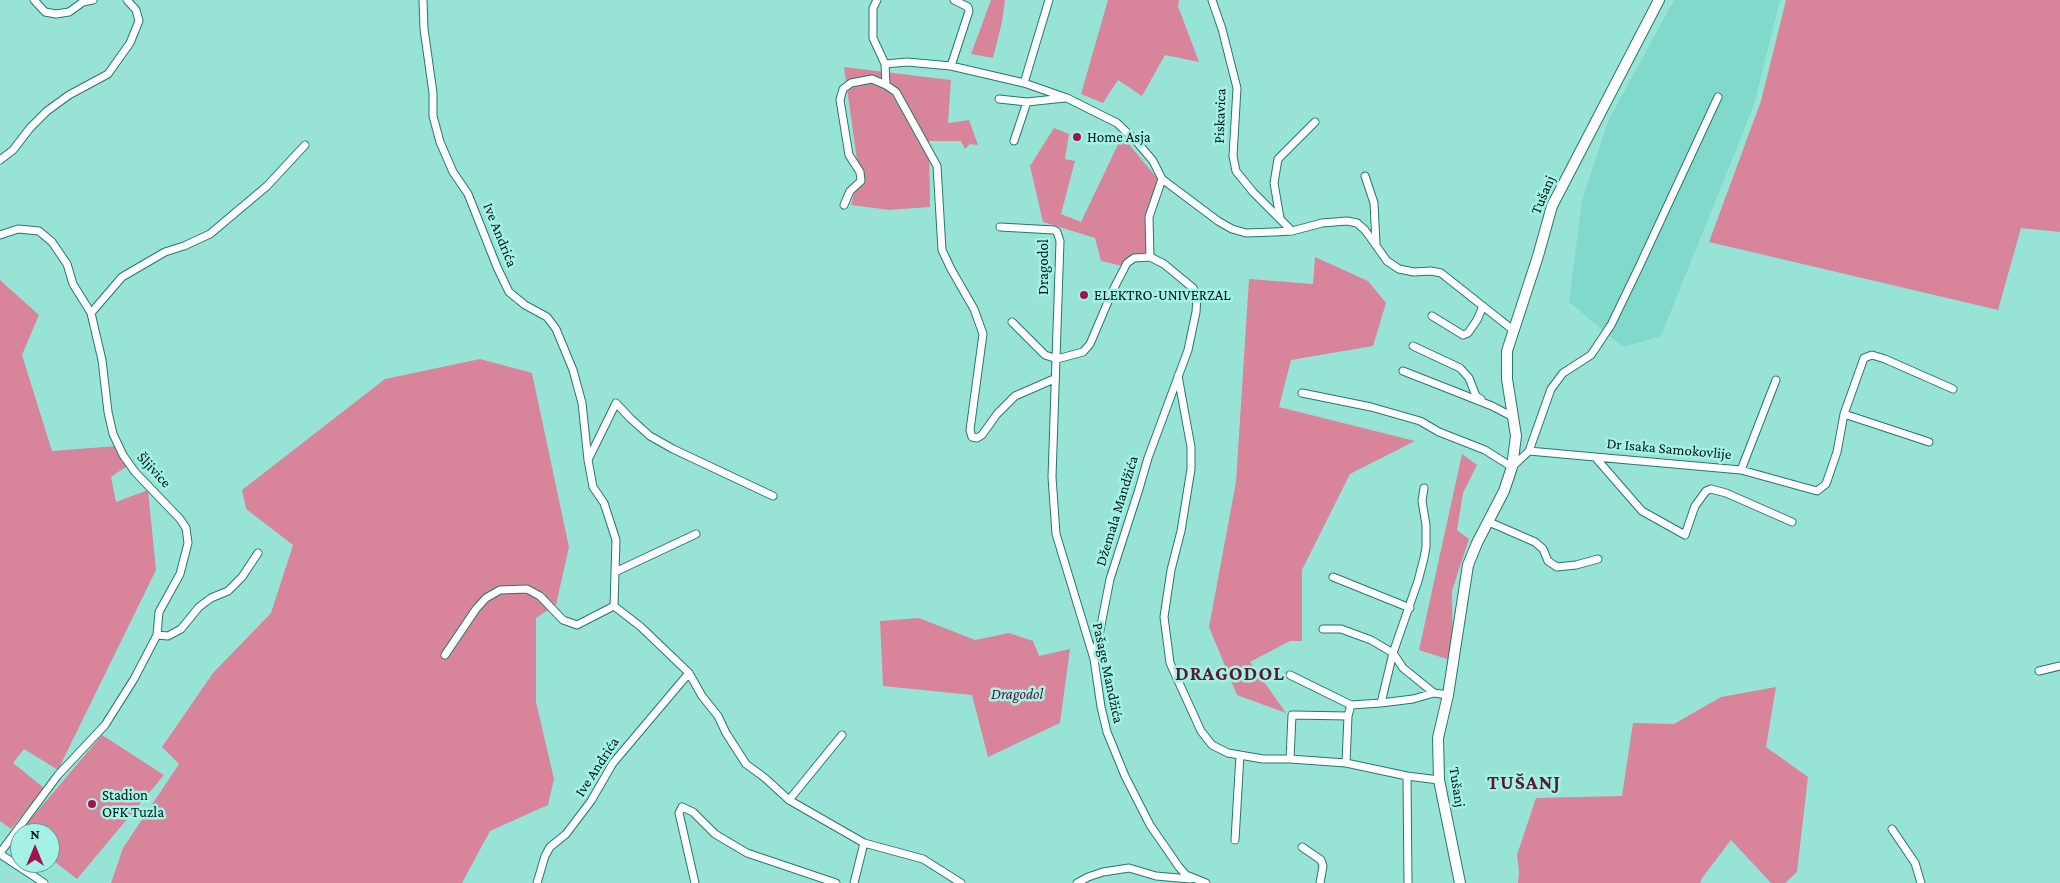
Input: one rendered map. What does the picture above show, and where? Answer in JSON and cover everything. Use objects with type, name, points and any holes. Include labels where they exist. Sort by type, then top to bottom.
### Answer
[{"type":"street","points":[[34,0],[45,12],[56,14],[69,12],[83,2],[93,0]]},
{"type":"street","points":[[0,160],[13,150],[30,128],[47,111],[108,74],[130,43],[139,21],[136,10],[127,0]]},
{"type":"street","name":"Ive Andrića","points":[[423,0],[424,29],[433,93],[433,116],[440,142],[453,172],[468,194],[497,267],[510,292],[525,305],[547,317],[556,328],[572,370],[582,403],[593,487],[604,503],[616,540],[614,606]]},
{"type":"street","points":[[877,0],[873,8],[873,38],[885,64],[886,85]]},
{"type":"street","points":[[951,66],[969,11],[968,7],[954,0]]},
{"type":"street","points":[[1024,83],[1049,0]]},
{"type":"street","name":"Piskavica","points":[[1212,0],[1237,88],[1233,150],[1236,171],[1253,192],[1292,231]]},
{"type":"street","name":"Tušanj","points":[[1460,883],[1439,780],[1438,738],[1448,695],[1468,565],[1477,543],[1504,491],[1512,467],[1516,436],[1507,379],[1507,351],[1533,274],[1552,206],[1659,0]]},
{"type":"street","points":[[885,64],[907,62],[951,66],[1024,83],[1067,98],[1117,123],[1138,142],[1162,179],[1218,221],[1232,229],[1246,233],[1292,231],[1322,223],[1348,221],[1357,223],[1376,243],[1388,261],[1399,269],[1441,274],[1513,330]]},
{"type":"street","points":[[844,205],[850,191],[861,181],[860,172],[852,162],[845,139],[840,100],[843,89],[851,83],[872,79],[896,92],[937,166],[942,250],[974,309],[982,329],[982,342],[970,430],[972,437],[977,438],[982,435],[997,414],[1015,396],[1054,379]]},
{"type":"street","points":[[1302,393],[1420,421],[1439,432],[1485,450],[1512,467],[1529,451],[1551,389],[1564,373],[1591,354],[1611,324],[1640,267],[1718,97]]},
{"type":"street","points":[[999,99],[1027,102],[1067,98]]},
{"type":"street","points":[[1014,141],[1027,102]]},
{"type":"street","points":[[1280,219],[1274,182],[1278,159],[1316,122]]},
{"type":"street","points":[[91,313],[122,277],[165,252],[210,234],[267,186],[305,145]]},
{"type":"street","points":[[1365,176],[1374,203],[1376,243]]},
{"type":"street","points":[[1150,257],[1149,216],[1162,179]]},
{"type":"street","name":"Dragodol","points":[[1000,227],[1054,230],[1058,232],[1060,241],[1057,359]]},
{"type":"street","name":"Šljivice","points":[[0,235],[18,229],[39,231],[52,242],[67,264],[73,284],[91,313],[102,360],[108,412],[123,456],[135,472],[163,499],[186,528],[188,543],[180,574],[159,612],[157,635],[134,679],[105,725],[58,775],[0,853]]},
{"type":"street","points":[[1012,322],[1045,355],[1057,359],[1083,352],[1088,348],[1121,273],[1127,263],[1134,258],[1150,257],[1164,264],[1193,288],[1196,296],[1196,312],[1188,350],[1178,376],[1192,448],[1191,469],[1181,531],[1171,570],[1164,617],[1170,663],[1201,731],[1212,745],[1228,754],[1263,759],[1290,758],[1346,763],[1407,776],[1439,780]]},
{"type":"street","points":[[1432,316],[1463,335],[1468,333],[1477,320],[1483,306]]},
{"type":"street","points":[[1413,346],[1460,368],[1468,378],[1476,396],[1513,418]]},
{"type":"street","name":"Dr Isaka Samokovlije","points":[[1529,451],[1741,470],[1817,491],[1826,484],[1837,452],[1844,414],[1864,358],[1872,355],[1885,358],[1953,389]]},
{"type":"street","name":"Pašage Mandžića","points":[[1057,359],[1054,379],[1053,515],[1056,534],[1094,659],[1102,715],[1125,776],[1150,825],[1165,849],[1186,875],[1206,883]]},
{"type":"street","points":[[1403,371],[1492,406]]},
{"type":"street","name":"Džemala Mandžića","points":[[1094,659],[1110,579],[1140,489],[1148,458],[1178,376]]},
{"type":"street","name":"Dr Isaka Samokovlije","points":[[1741,470],[1776,380]]},
{"type":"street","points":[[588,460],[616,403],[650,436],[673,449],[773,496]]},
{"type":"street","points":[[1844,414],[1929,442]]},
{"type":"street","name":"Dr Isaka Samokovlije","points":[[1595,457],[1642,511],[1685,535],[1695,506],[1706,492],[1711,489],[1726,493],[1792,522]]},
{"type":"street","points":[[1381,703],[1393,653],[1410,608],[1426,547],[1426,525],[1422,501],[1424,488]]},
{"type":"street","points":[[1489,522],[1535,542],[1543,549],[1548,561],[1557,567],[1576,565],[1598,559]]},
{"type":"street","points":[[615,572],[696,534]]},
{"type":"street","points":[[157,635],[168,636],[181,629],[199,608],[211,598],[228,591],[242,577],[258,553]]},
{"type":"street","points":[[1332,577],[1410,608]]},
{"type":"street","points":[[445,655],[476,609],[486,598],[500,590],[527,589],[540,596],[563,620],[577,624],[614,606],[641,627],[689,673],[702,696],[718,716],[726,733],[746,764],[789,800],[864,843],[923,859],[961,883]]},
{"type":"street","points":[[1324,629],[1341,629],[1371,640],[1393,653],[1403,668],[1434,693]]},
{"type":"street","points":[[2039,671],[2060,666]]},
{"type":"street","name":"Ive Andrića","points":[[537,882],[545,856],[550,847],[566,834],[591,801],[613,763],[689,673]]},
{"type":"street","points":[[1290,675],[1351,705],[1413,699],[1434,693],[1448,695]]},
{"type":"street","points":[[1346,763],[1348,716],[1351,705]]},
{"type":"street","points":[[1290,758],[1292,716],[1348,716]]},
{"type":"street","points":[[789,800],[842,735]]},
{"type":"street","points":[[1235,840],[1240,755]]},
{"type":"street","points":[[1407,776],[1408,883]]},
{"type":"street","points":[[695,883],[679,813],[682,807],[693,812],[715,834],[747,853],[801,873],[836,883]]},
{"type":"street","points":[[1892,829],[1915,863],[1921,883]]},
{"type":"street","points":[[854,883],[864,843]]},
{"type":"street","points":[[1302,847],[1321,860],[1323,866],[1320,883]]},
{"type":"street","points":[[0,853],[44,883]]},
{"type":"street","points":[[1077,883],[1088,876],[1129,868],[1155,880],[1195,880]]},
{"type":"shaded area","points":[[1674,0],[1780,0],[1754,105],[1661,336],[1623,347],[1569,302],[1582,200],[1608,121]]},
{"type":"green space","points":[[991,0],[1005,0],[1002,22],[993,58],[971,54]]},
{"type":"green space","points":[[1108,0],[1179,0],[1178,6],[1199,62],[1165,55],[1142,96],[1118,80],[1103,103],[1081,94]]},
{"type":"green space","points":[[1786,0],[2060,0],[2060,232],[2021,228],[1998,310],[1709,242],[1761,101]]},
{"type":"green space","points":[[844,67],[951,80],[948,123],[969,120],[978,145],[970,144],[965,149],[961,141],[929,141],[930,207],[889,210],[851,205],[859,175]]},
{"type":"green space","points":[[1054,128],[1069,134],[1065,159],[1075,161],[1061,214],[1081,222],[1122,136],[1161,183],[1149,217],[1152,250],[1122,266],[1101,261],[1095,238],[1043,222],[1030,166]]},
{"type":"green space","points":[[1315,257],[1368,281],[1386,303],[1373,346],[1291,360],[1279,407],[1415,441],[1350,474],[1302,570],[1302,641],[1290,641],[1250,662],[1286,713],[1237,695],[1209,627],[1236,482],[1249,279],[1313,284]]},
{"type":"green space","points":[[0,280],[39,315],[22,355],[52,451],[117,446],[130,464],[111,477],[116,502],[148,490],[156,570],[58,770],[24,749],[13,763],[44,788],[16,823],[10,823],[10,828],[0,821]]},
{"type":"green space","points":[[480,359],[532,373],[569,547],[556,605],[536,618],[536,702],[554,779],[548,805],[490,831],[462,883],[111,883],[123,848],[179,764],[162,747],[213,673],[271,613],[293,545],[246,509],[242,490],[385,379]]},
{"type":"green space","points":[[1462,454],[1477,465],[1463,493],[1457,530],[1469,539],[1452,591],[1453,661],[1419,650]]},
{"type":"green space","name":"Dragodol","points":[[919,618],[975,640],[1009,633],[1033,641],[1039,656],[1070,649],[1060,723],[988,757],[972,695],[883,686],[880,621]]},
{"type":"green space","points":[[1776,687],[1766,747],[1808,777],[1797,872],[1785,883],[1771,883],[1731,840],[1700,883],[1518,883],[1517,855],[1536,798],[1622,796],[1633,723],[1674,724],[1721,697]]},
{"type":"green space","name":"Stadion OFK Tuzla","points":[[102,735],[164,775],[77,879],[60,866],[60,823],[27,823]]},
{"type":"place","name":"Home Asja","points":[[1077,137]]},
{"type":"place","name":"ELEKTRO-UNIVERZAL","points":[[1084,295]]},
{"type":"place","name":"Stadion OFK Tuzla","points":[[92,804]]},
{"type":"district","name":"DRAGODOL","points":[[1230,674]]},
{"type":"district","name":"TUŠANJ","points":[[1524,783]]}]
